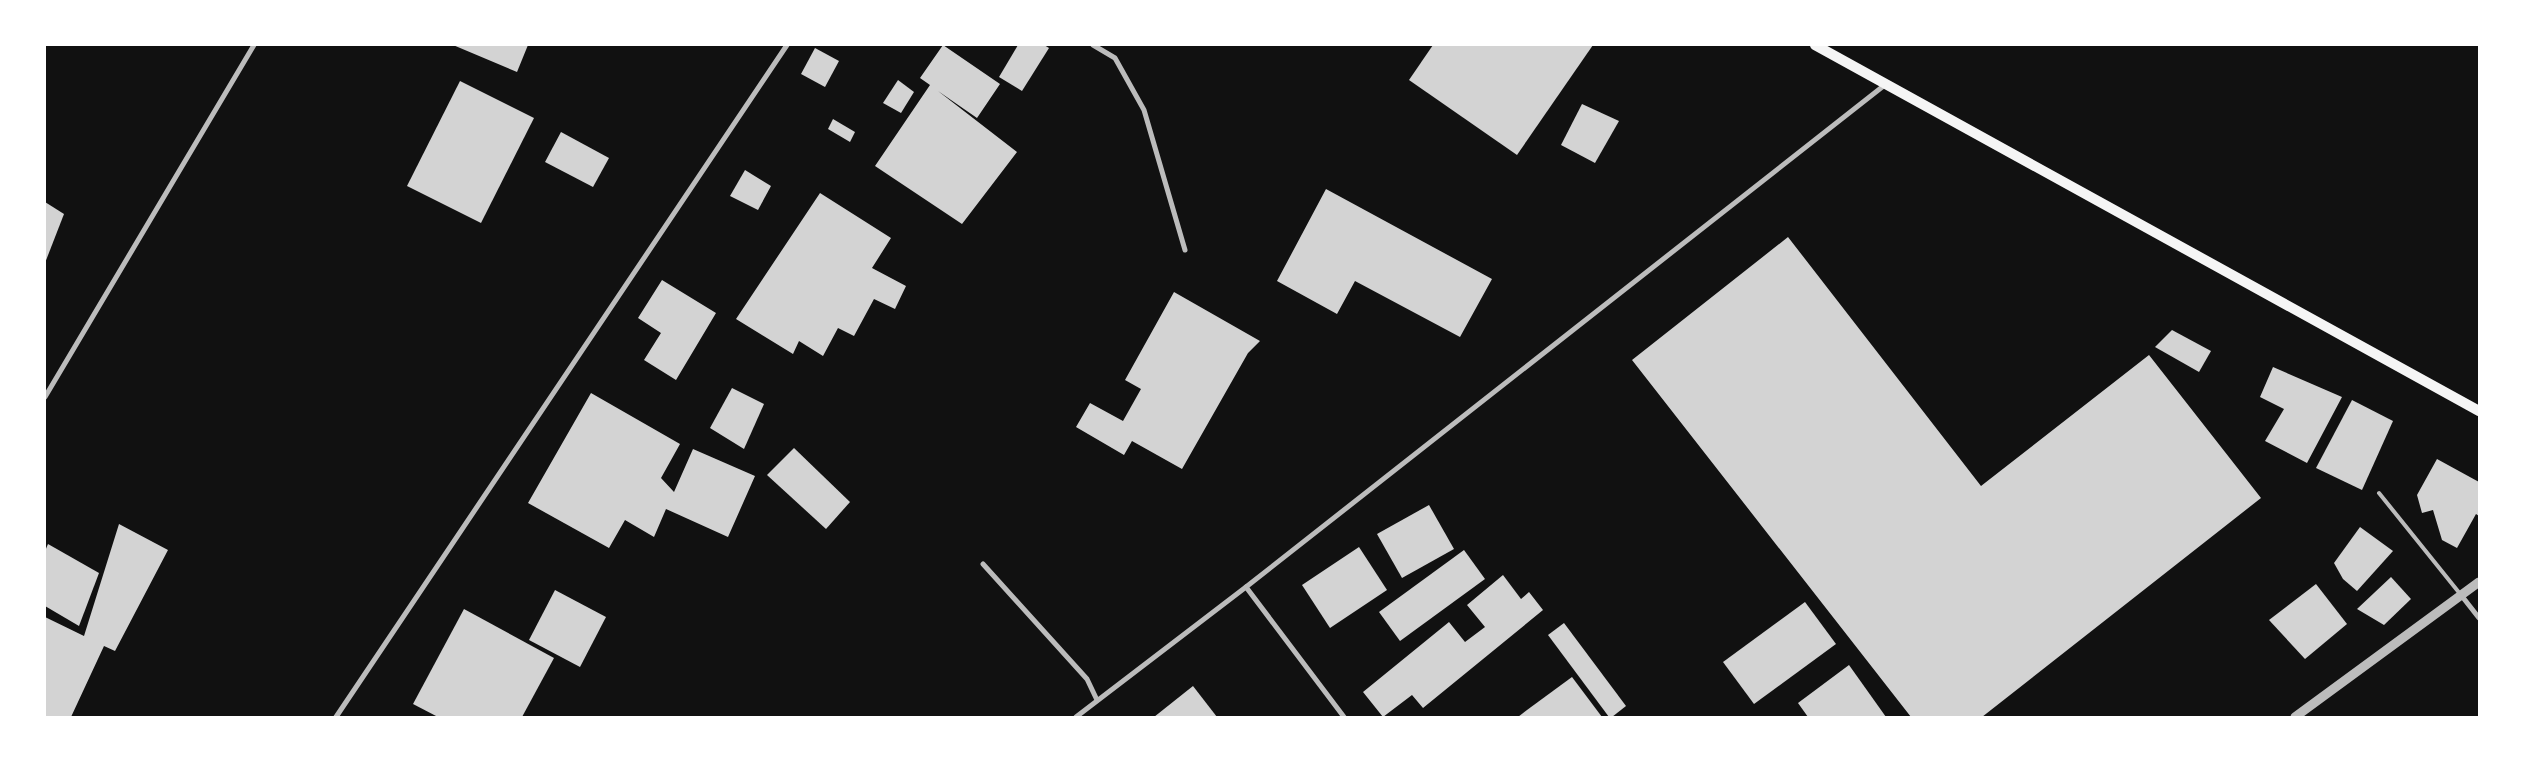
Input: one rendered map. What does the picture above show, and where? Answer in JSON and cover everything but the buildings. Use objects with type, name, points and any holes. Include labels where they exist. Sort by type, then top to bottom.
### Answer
[{"type":"main road","points":[[1815,45],[2479,411]]},
{"type":"street","points":[[45,397],[254,45]]},
{"type":"street","points":[[336,717],[786,45]]},
{"type":"street","points":[[1093,45],[1115,58],[1144,110],[1185,250]]},
{"type":"street","points":[[1076,717],[1246,587],[1886,84]]},
{"type":"street","points":[[983,564],[1087,679],[1097,700]]},
{"type":"street","points":[[2295,717],[2479,582]]},
{"type":"street","points":[[1246,587],[1344,717]]},
{"type":"street","points":[[2461,595],[2479,618]]},
{"type":"lane","points":[[2379,494],[2461,595]]}]
